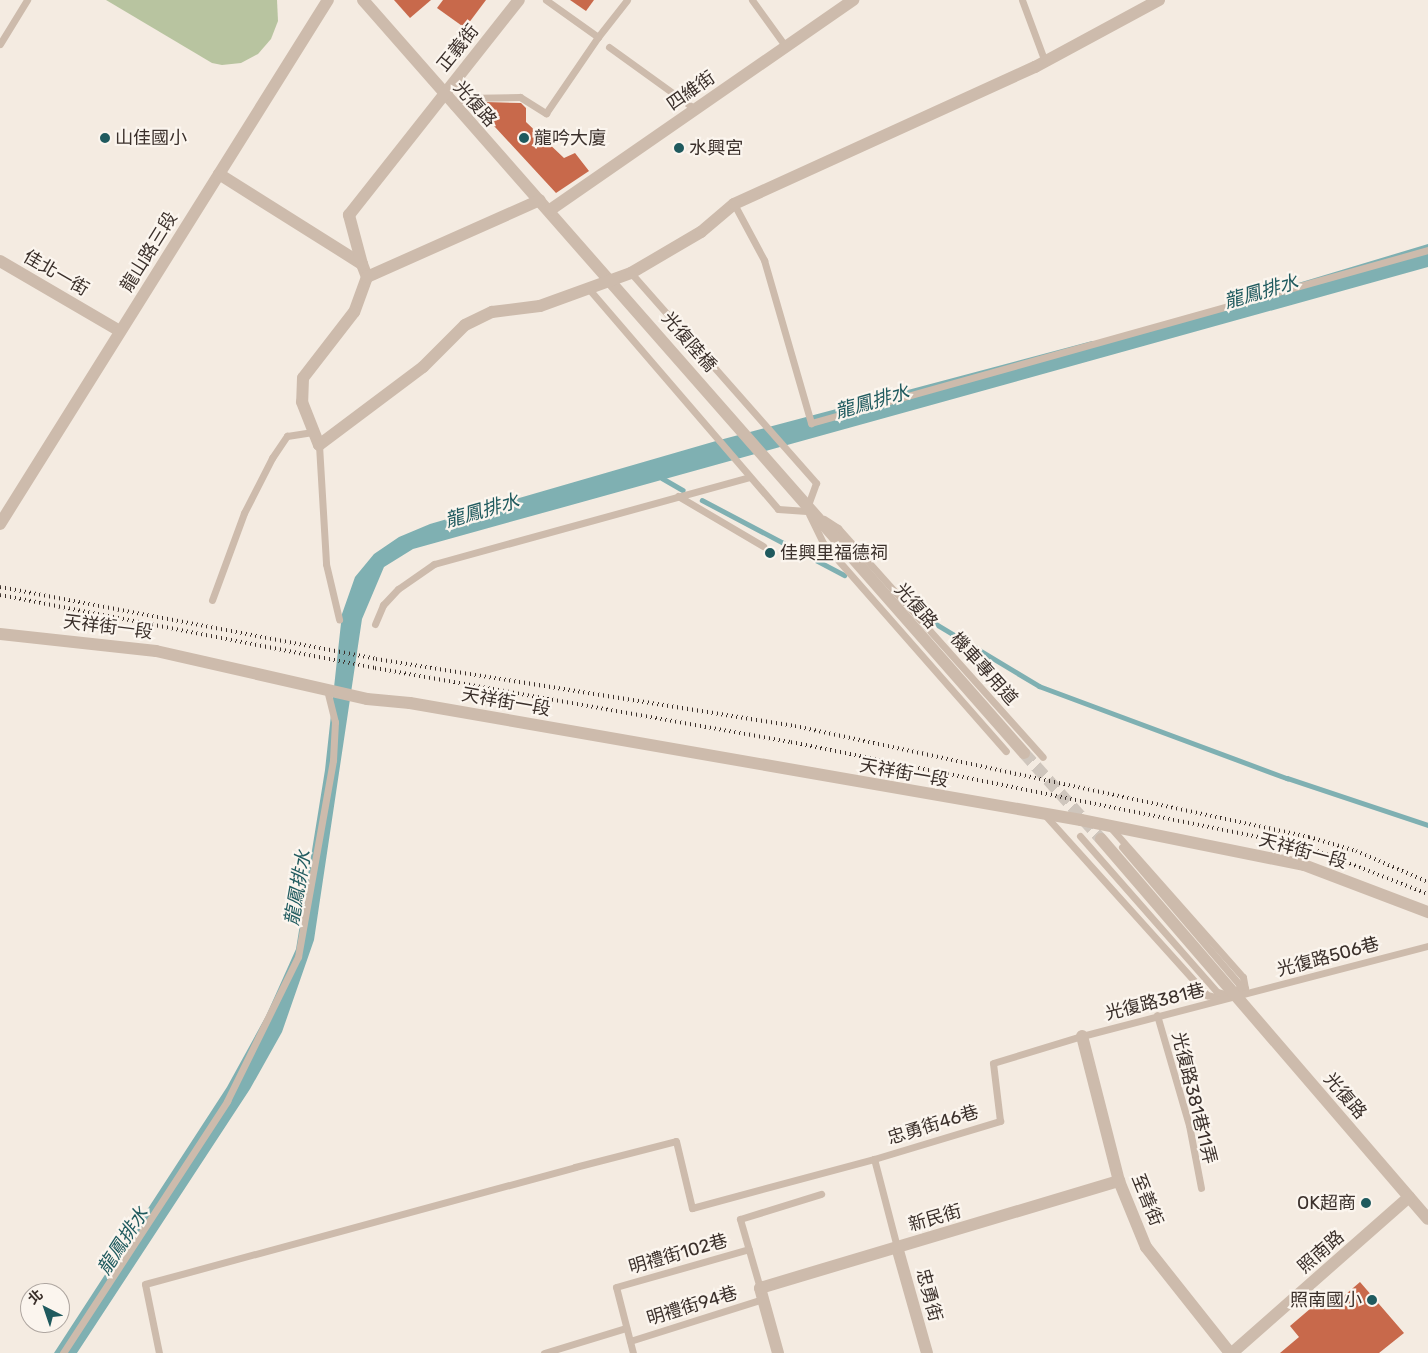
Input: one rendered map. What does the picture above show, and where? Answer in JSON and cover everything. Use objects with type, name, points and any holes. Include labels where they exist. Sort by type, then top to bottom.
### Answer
[{"type":"street","name":"龍山路三段","points":[[0,524],[328,0]]},
{"type":"street","name":"光復路","points":[[363,0],[443,95],[566,228]]},
{"type":"street","name":"正義街","points":[[362,264],[349,215],[519,0]]},
{"type":"street","name":"四維街","points":[[550,210],[853,0]]},
{"type":"street","points":[[219,174],[362,264],[367,277],[354,312],[303,378],[302,402],[318,445],[424,367],[465,325],[492,312],[540,306],[631,273],[701,232],[734,204],[1045,62],[1159,0]]},
{"type":"street","points":[[367,277],[540,200]]},
{"type":"street","name":"光復陸橋","points":[[566,228],[785,480]]},
{"type":"street","name":"佳北一街","points":[[0,261],[120,331]]},
{"type":"street","name":"光復路","points":[[785,480],[807,509],[1024,753]]},
{"type":"street","name":"天祥街一段","points":[[0,634],[156,651],[367,698],[420,704],[1058,816],[1304,865],[1428,912]]},
{"type":"street","name":"光復路","points":[[1101,839],[1428,1219]]},
{"type":"street","name":"至善街","points":[[1082,1036],[1119,1181],[1146,1246],[1231,1353]]},
{"type":"street","name":"新民街","points":[[762,1293],[897,1247],[1119,1181]]},
{"type":"street","name":"照南路","points":[[1231,1353],[1410,1198]]},
{"type":"street","name":"忠勇街","points":[[897,1247],[927,1353]]},
{"type":"street","points":[[762,1293],[778,1353]]},
{"type":"lane","points":[[0,44],[27,0]]},
{"type":"lane","points":[[546,0],[598,37]]},
{"type":"lane","points":[[453,106],[462,98],[520,97],[546,113],[598,37],[627,0]]},
{"type":"lane","points":[[752,0],[786,47]]},
{"type":"lane","points":[[1022,0],[1045,62]]},
{"type":"lane","points":[[609,47],[695,109]]},
{"type":"lane","points":[[734,204],[764,260],[811,423],[1428,250]]},
{"type":"lane","points":[[631,273],[816,483],[807,509],[823,544],[1006,751]]},
{"type":"lane","points":[[588,288],[778,509],[807,509]]},
{"type":"lane","points":[[212,600],[244,513],[272,458],[287,436],[313,432]]},
{"type":"lane","points":[[318,445],[326,564],[339,619]]},
{"type":"lane","points":[[375,624],[383,605],[398,589],[434,564],[749,476]]},
{"type":"lane","points":[[678,496],[763,546]]},
{"type":"lane","name":"機車專用道","points":[[807,509],[838,528],[1043,757]]},
{"type":"lane","points":[[63,1353],[227,1101],[298,957],[333,760],[335,722],[327,689]]},
{"type":"lane","points":[[1043,814],[1207,995],[1212,999],[1235,997],[1245,988],[1243,977],[1107,826]]},
{"type":"lane","points":[[1080,836],[1217,992],[1235,997]]},
{"type":"lane","points":[[1116,840],[1240,985],[1235,997]]},
{"type":"lane","name":"光復路506巷","points":[[1235,997],[1428,946]]},
{"type":"lane","name":"光復路381巷","points":[[1082,1036],[1235,997]]},
{"type":"lane","name":"光復路381巷11弄","points":[[1157,1016],[1189,1125],[1201,1188]]},
{"type":"lane","name":"忠勇街46巷","points":[[897,1247],[874,1159],[1000,1121],[993,1062],[1082,1036]]},
{"type":"lane","points":[[159,1353],[145,1284],[575,1167],[676,1142],[692,1208],[874,1159]]},
{"type":"lane","points":[[762,1293],[740,1219],[821,1194]]},
{"type":"lane","name":"明禮街102巷","points":[[626,1328],[616,1287],[749,1249]]},
{"type":"lane","name":"明禮街94巷","points":[[630,1341],[762,1293]]},
{"type":"lane","points":[[544,1353],[626,1328],[633,1353]]},
{"type":"green space","points":[[106,0],[277,0],[278,21],[271,39],[258,54],[241,63],[222,65],[212,63]]},
{"type":"water","name":"龍鳳排水","points":[[1428,244],[1428,267],[413,549],[384,567],[362,619],[314,940],[282,1032],[250,1089],[77,1353],[54,1353],[67,1333],[70,1333],[70,1328],[227,1087],[266,1016],[296,949],[325,770],[342,614],[355,577],[374,554],[399,537],[430,524],[716,441],[1092,341],[1099,343]]},
{"type":"building","points":[[394,0],[431,0],[410,18]]},
{"type":"building","points":[[443,0],[486,0],[465,28],[437,8]]},
{"type":"building","points":[[570,0],[594,0],[586,11]]},
{"type":"building","name":"龍吟大廈","points":[[485,102],[521,103],[526,108],[526,122],[564,158],[575,153],[589,171],[556,193],[483,114]]},
{"type":"building","points":[[1360,1282],[1404,1333],[1379,1353],[1280,1353],[1299,1337],[1290,1326],[1331,1291],[1339,1300]]},
{"type":"waterway","points":[[662,478],[683,490]]},
{"type":"waterway","points":[[702,500],[844,575]]},
{"type":"waterway","points":[[926,618],[1039,686],[1287,778],[1428,825]]},
{"type":"tunnel","points":[[1024,753],[1101,839]]},
{"type":"railway","points":[[0,587],[376,659],[795,726],[1309,837],[1356,851],[1428,882]]},
{"type":"railway","points":[[0,595],[375,668],[791,742],[1308,847],[1428,894]]},
{"type":"place","name":"山佳國小","points":[[105,138]]},
{"type":"place","name":"龍吟大廈","points":[[524,138]]},
{"type":"place","name":"水興宮","points":[[679,148]]},
{"type":"place","name":"佳興里福德祠","points":[[770,553]]},
{"type":"place","name":"OK超商","points":[[1366,1203]]},
{"type":"place","name":"照南國小","points":[[1372,1300]]}]
